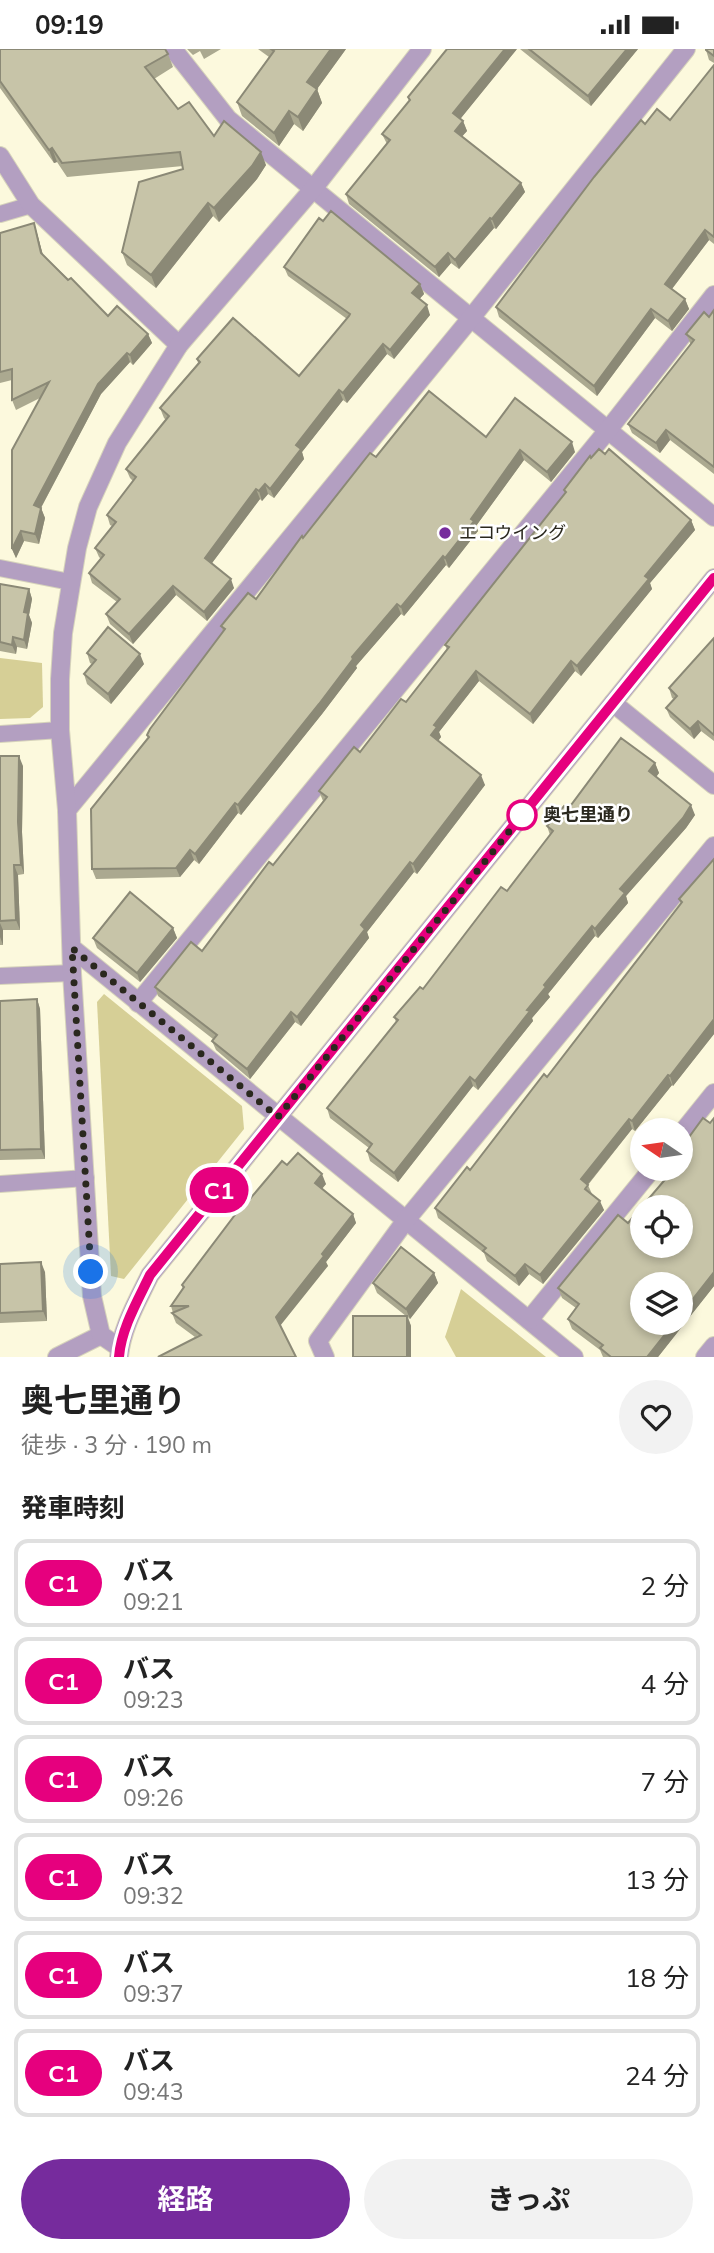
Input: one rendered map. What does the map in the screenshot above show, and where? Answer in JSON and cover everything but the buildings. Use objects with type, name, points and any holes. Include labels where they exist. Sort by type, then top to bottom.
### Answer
[{"type":"street","points":[[173,49],[228,119],[714,517]]},
{"type":"street","points":[[422,49],[313,189],[179,345],[117,443],[88,507],[70,582],[60,679],[60,730],[68,810],[72,973],[92,1296],[101,1335],[120,1352],[137,1300],[150,1275],[714,578]]},
{"type":"street","points":[[68,810],[471,318],[686,49]]},
{"type":"street","points":[[0,156],[31,205],[179,345]]},
{"type":"street","points":[[138,1003],[608,430],[714,295]]},
{"type":"street","points":[[613,703],[714,786]]},
{"type":"street","points":[[326,1357],[318,1341],[405,1220],[714,846]]},
{"type":"street","points":[[72,948],[574,1357]]},
{"type":"street","points":[[693,1118],[714,1093]]},
{"type":"street","points":[[528,1320],[642,1181]]},
{"type":"street","points":[[57,1357],[101,1335]]},
{"type":"street","points":[[705,1357],[714,1346]]},
{"type":"lane","points":[[0,214],[31,205]]},
{"type":"lane","points":[[0,568],[70,582]]},
{"type":"lane","points":[[0,734],[60,730]]},
{"type":"lane","points":[[0,976],[72,973]]},
{"type":"lane","points":[[0,1184],[86,1178]]},
{"type":"shaded area","points":[[0,658],[42,663],[43,707],[30,718],[0,719]]},
{"type":"shaded area","points":[[104,994],[242,1106],[244,1129],[124,1279],[111,1276],[97,1002]]},
{"type":"shaded area","points":[[461,1289],[546,1357],[456,1357],[445,1337]]},
{"type":"bus line","name":"C1","points":[[119,1357],[137,1300],[150,1275],[714,578]]},
{"type":"place","name":"エコウイング","points":[[445,533]]},
{"type":"place","name":"奥七里通り","points":[[522,815]]},
{"type":"route","points":[[91,1272],[72,948],[278,1117],[525,812],[522,815]]}]
